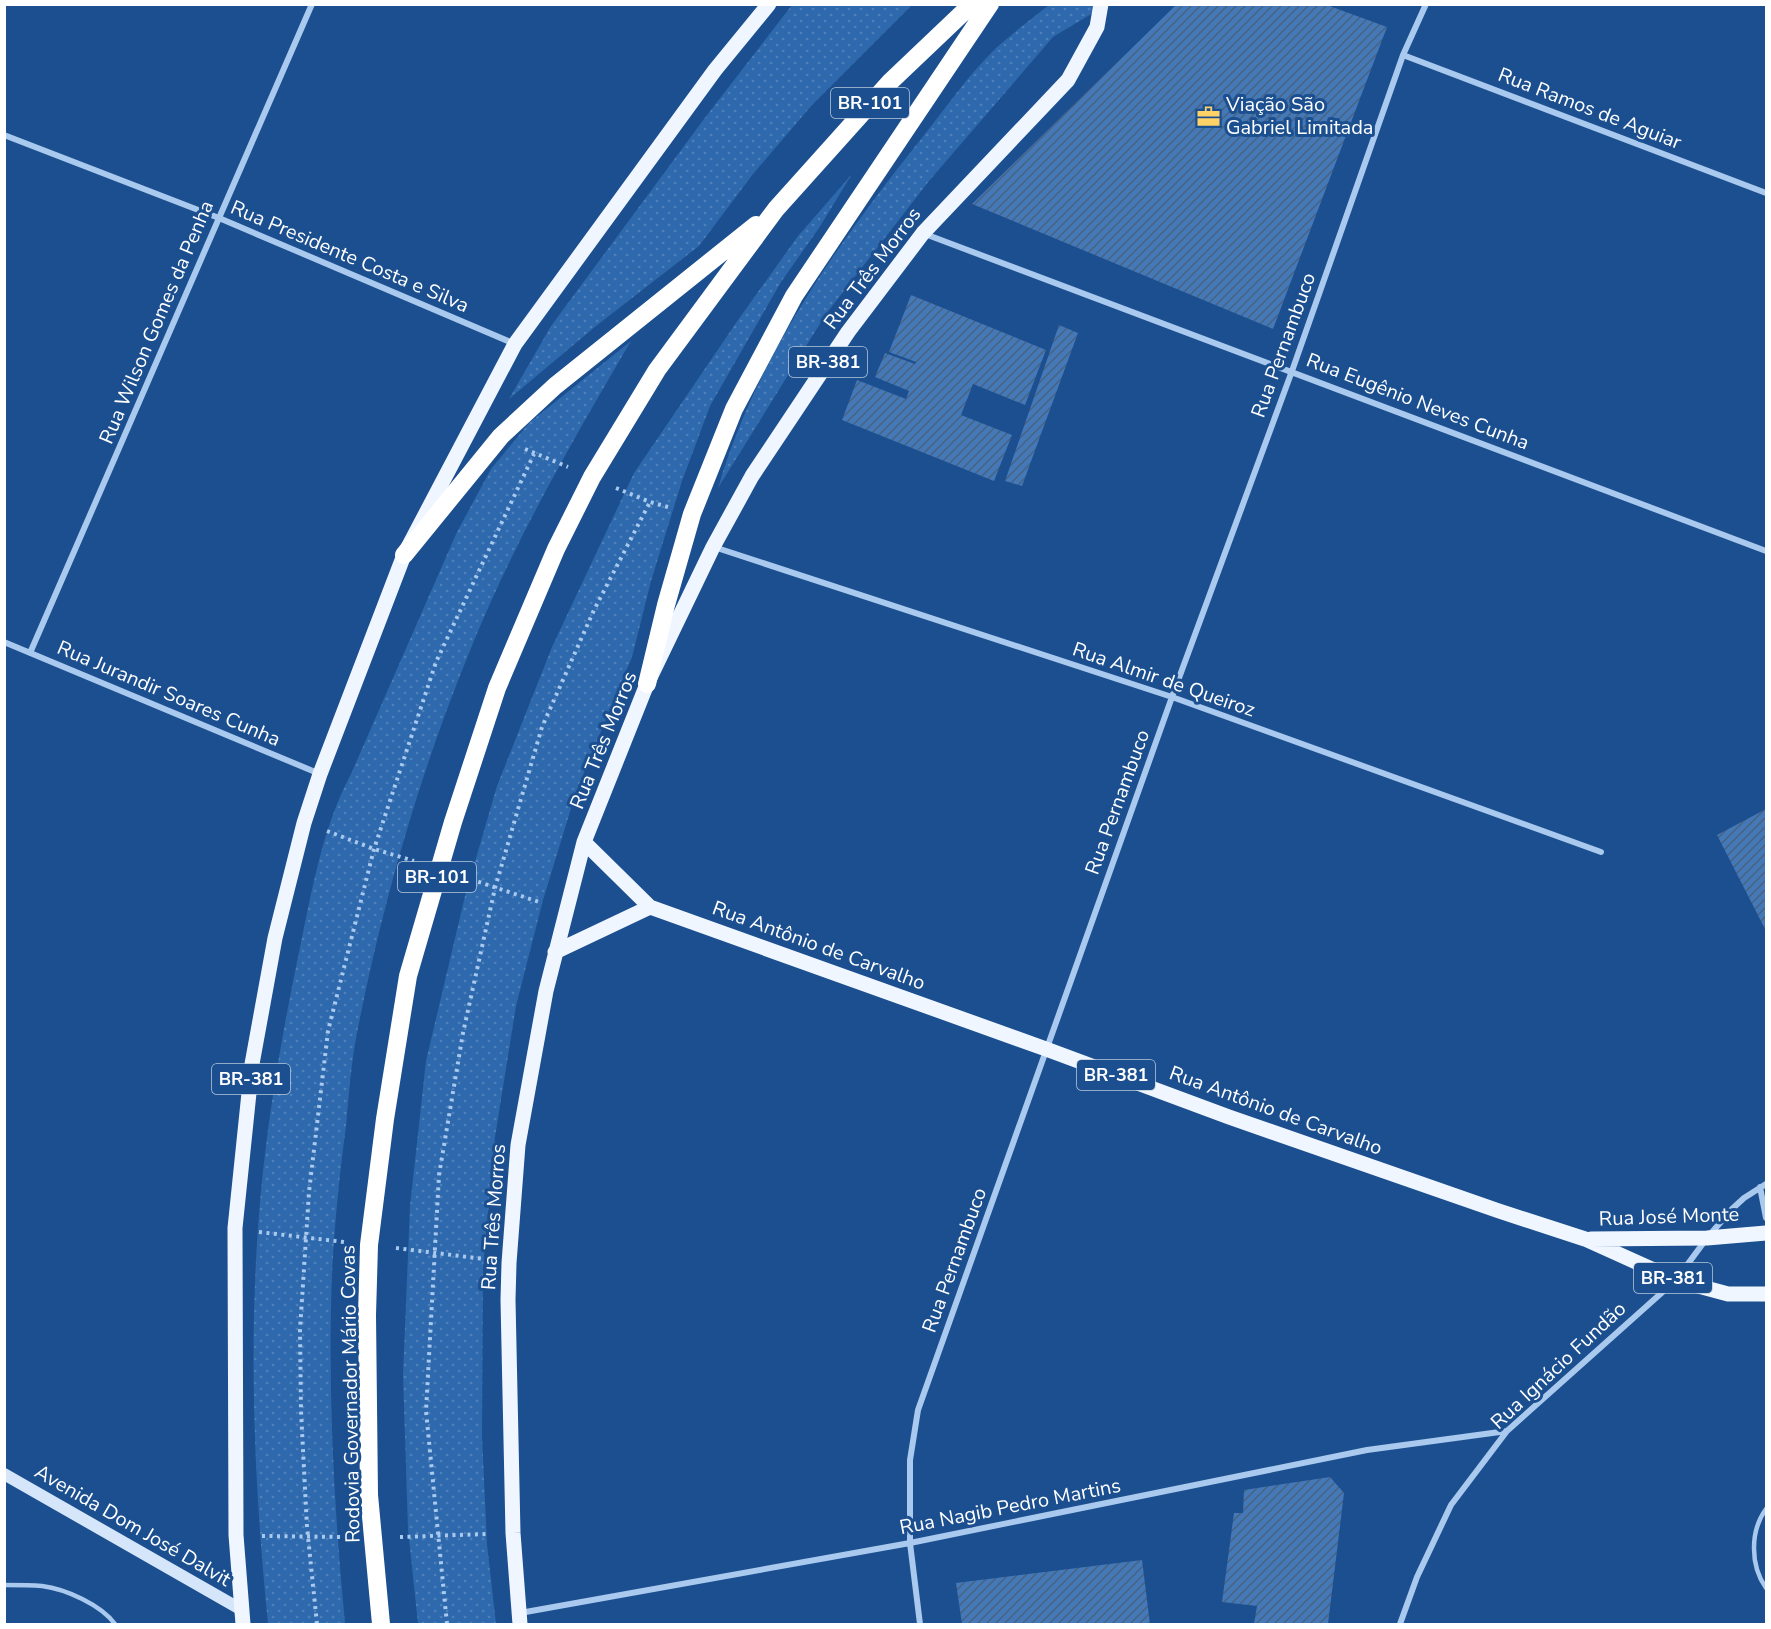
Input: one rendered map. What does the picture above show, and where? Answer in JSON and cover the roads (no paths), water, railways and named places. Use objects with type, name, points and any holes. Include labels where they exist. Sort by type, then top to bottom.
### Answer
[{"type":"highway","name":"Rodovia Governador Mário Covas","points":[[381,1624],[369,1495],[367,1315],[369,1245],[385,1119],[408,976],[453,822],[497,688],[556,549],[592,477],[657,370],[776,209],[890,82],[972,4]]},
{"type":"highway","points":[[647,684],[666,605],[692,514],[734,409],[794,297],[990,4]]},
{"type":"highway","points":[[404,555],[508,429],[555,386],[776,209]]},
{"type":"main road","name":"BR-381","points":[[242,1617],[236,1535],[234,1228],[252,1064],[275,938],[304,823],[320,774],[404,555],[515,344],[716,70],[769,4]]},
{"type":"main road","name":"Rua Três Morros","points":[[519,1619],[513,1533],[509,1263],[518,1145],[546,991],[584,842],[647,684],[713,547],[752,476],[842,341],[923,233],[1068,80],[1097,27],[1101,4]]},
{"type":"main road","name":"Rua Antônio de Carvalho","points":[[584,842],[650,907],[1229,1117],[1585,1239]]},
{"type":"main road","points":[[555,952],[650,907]]},
{"type":"main road","name":"Rua José Monte","points":[[1585,1239],[1707,1238],[1767,1233]]},
{"type":"main road","name":"Rua José Monte","points":[[1585,1239],[1676,1280],[1728,1294],[1767,1294]]},
{"type":"street","name":"Rua Wilson Gomes da Penha","points":[[30,653],[312,4]]},
{"type":"street","name":"Rua Pernambuco","points":[[920,1624],[910,1543],[910,1460],[918,1410],[1172,697],[1292,371],[1402,55],[1426,4]]},
{"type":"street","name":"Rua Ramos de Aguiar","points":[[1402,55],[1767,193]]},
{"type":"street","name":"Rua Presidente Costa e Silva","points":[[4,135],[219,218],[515,344]]},
{"type":"street","name":"Rua Eugênio Neves Cunha","points":[[923,233],[1767,551]]},
{"type":"street","name":"Rua Almir de Queiroz","points":[[713,547],[1172,697],[1601,852]]},
{"type":"street","name":"Rua Jurandir Soares Cunha","points":[[4,642],[320,774]]},
{"type":"street","points":[[1763,1185],[1767,1218]]},
{"type":"street","name":"Rua Ignácio Fundão","points":[[1400,1624],[1417,1577],[1452,1505],[1507,1431],[1676,1280],[1732,1209],[1763,1185]]},
{"type":"street","name":"Rua Nagib Pedro Martins","points":[[519,1619],[910,1543],[1367,1450],[1507,1431]]},
{"type":"street","name":"Avenida Dom José Dalvit","points":[[4,1474],[242,1617]]},
{"type":"lane","points":[[1767,1509],[1760,1518],[1753,1546],[1760,1579],[1767,1588]]},
{"type":"lane","points":[[4,1585],[44,1586],[87,1600],[115,1624]]},
{"type":"place","name":"Viação São Gabriel Limitada","points":[[1208,116]]}]
